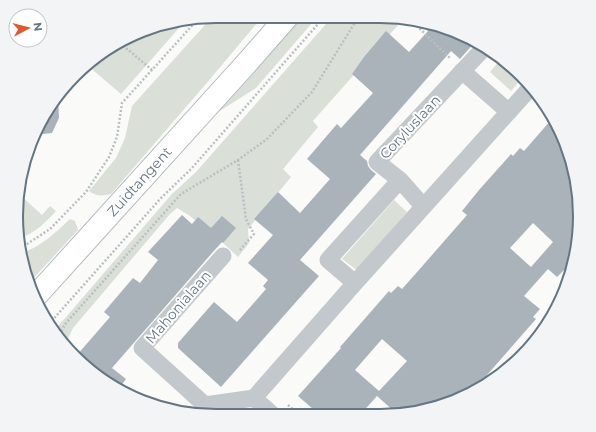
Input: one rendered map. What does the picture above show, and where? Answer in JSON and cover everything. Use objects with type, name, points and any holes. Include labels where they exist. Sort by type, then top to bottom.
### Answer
[{"type":"main road","name":"Zuidtangent","points":[[245,65],[251,46],[268,23]]},
{"type":"main road","name":"Zuidtangent","points":[[39,292],[282,23]]},
{"type":"street","name":"Coryluslaan","points":[[424,206],[400,180],[377,162],[481,52]]},
{"type":"street","points":[[462,71],[509,112]]},
{"type":"street","points":[[266,409],[254,398],[527,92]]},
{"type":"street","points":[[355,283],[328,260],[400,180]]},
{"type":"street","name":"Mahonialaan","points":[[223,256],[142,348],[205,405],[254,398]]},
{"type":"path","points":[[53,319],[161,198],[192,168],[319,23]]},
{"type":"path","points":[[61,331],[66,323],[181,194],[238,160],[267,139],[312,92],[355,23]]},
{"type":"path","points":[[26,244],[50,229],[86,192],[109,157],[117,136],[122,104],[193,25]]},
{"type":"path","points":[[418,27],[462,71]]},
{"type":"path","points":[[124,46],[152,70]]},
{"type":"path","points":[[223,256],[233,258],[254,234],[246,219],[238,160]]},
{"type":"shaded area","points":[[207,23],[257,23],[111,194],[100,196],[89,191],[116,158],[125,138],[132,106]]},
{"type":"shaded area","points":[[291,23],[312,23],[256,88],[215,114]]},
{"type":"shaded area","points":[[327,23],[399,24],[313,121],[318,127],[283,169],[291,177],[248,229],[249,243],[238,257],[190,216],[177,208],[170,214],[73,328],[68,339],[58,326],[171,195],[196,172]]},
{"type":"shaded area","points":[[180,27],[121,94],[92,69],[119,49],[131,43],[154,33]]},
{"type":"shaded area","points":[[497,63],[518,82],[511,91],[490,72]]},
{"type":"shaded area","points":[[24,198],[42,215],[50,206],[56,211],[39,228],[24,236]]},
{"type":"shaded area","points":[[394,200],[407,212],[358,271],[342,259]]},
{"type":"shaded area","points":[[70,219],[75,221],[78,230],[33,278],[26,251],[35,247]]},
{"type":"building","points":[[425,29],[442,33],[471,46],[460,59],[451,51],[360,155],[367,161],[368,166],[376,174],[300,260],[319,276],[221,387],[178,348],[178,343],[214,302],[237,322],[266,289],[263,286],[268,280],[248,263],[273,235],[254,219],[278,192],[300,213],[330,179],[307,159],[337,124],[341,128],[373,93],[352,74],[386,31],[409,52],[428,31]]},
{"type":"building","points":[[58,106],[59,118],[52,133],[42,134],[49,119]]},
{"type":"building","points":[[549,123],[563,154],[573,203],[573,229],[565,271],[557,277],[548,269],[524,296],[540,309],[533,317],[536,319],[485,377],[465,389],[442,399],[418,405],[391,409],[377,396],[365,409],[313,409],[298,396],[389,291],[391,293],[398,286],[402,289],[467,215],[462,211],[479,190],[511,154],[513,156],[520,148],[524,151]],"holes":[[[533,223],[553,242],[531,267],[510,248]],[[382,339],[407,361],[379,391],[355,370]]]},
{"type":"building","points":[[182,215],[192,224],[198,217],[211,228],[222,216],[236,228],[212,253],[112,368],[126,379],[122,384],[99,369],[80,352],[110,317],[104,312],[133,278],[140,283],[158,260],[148,252]]}]
